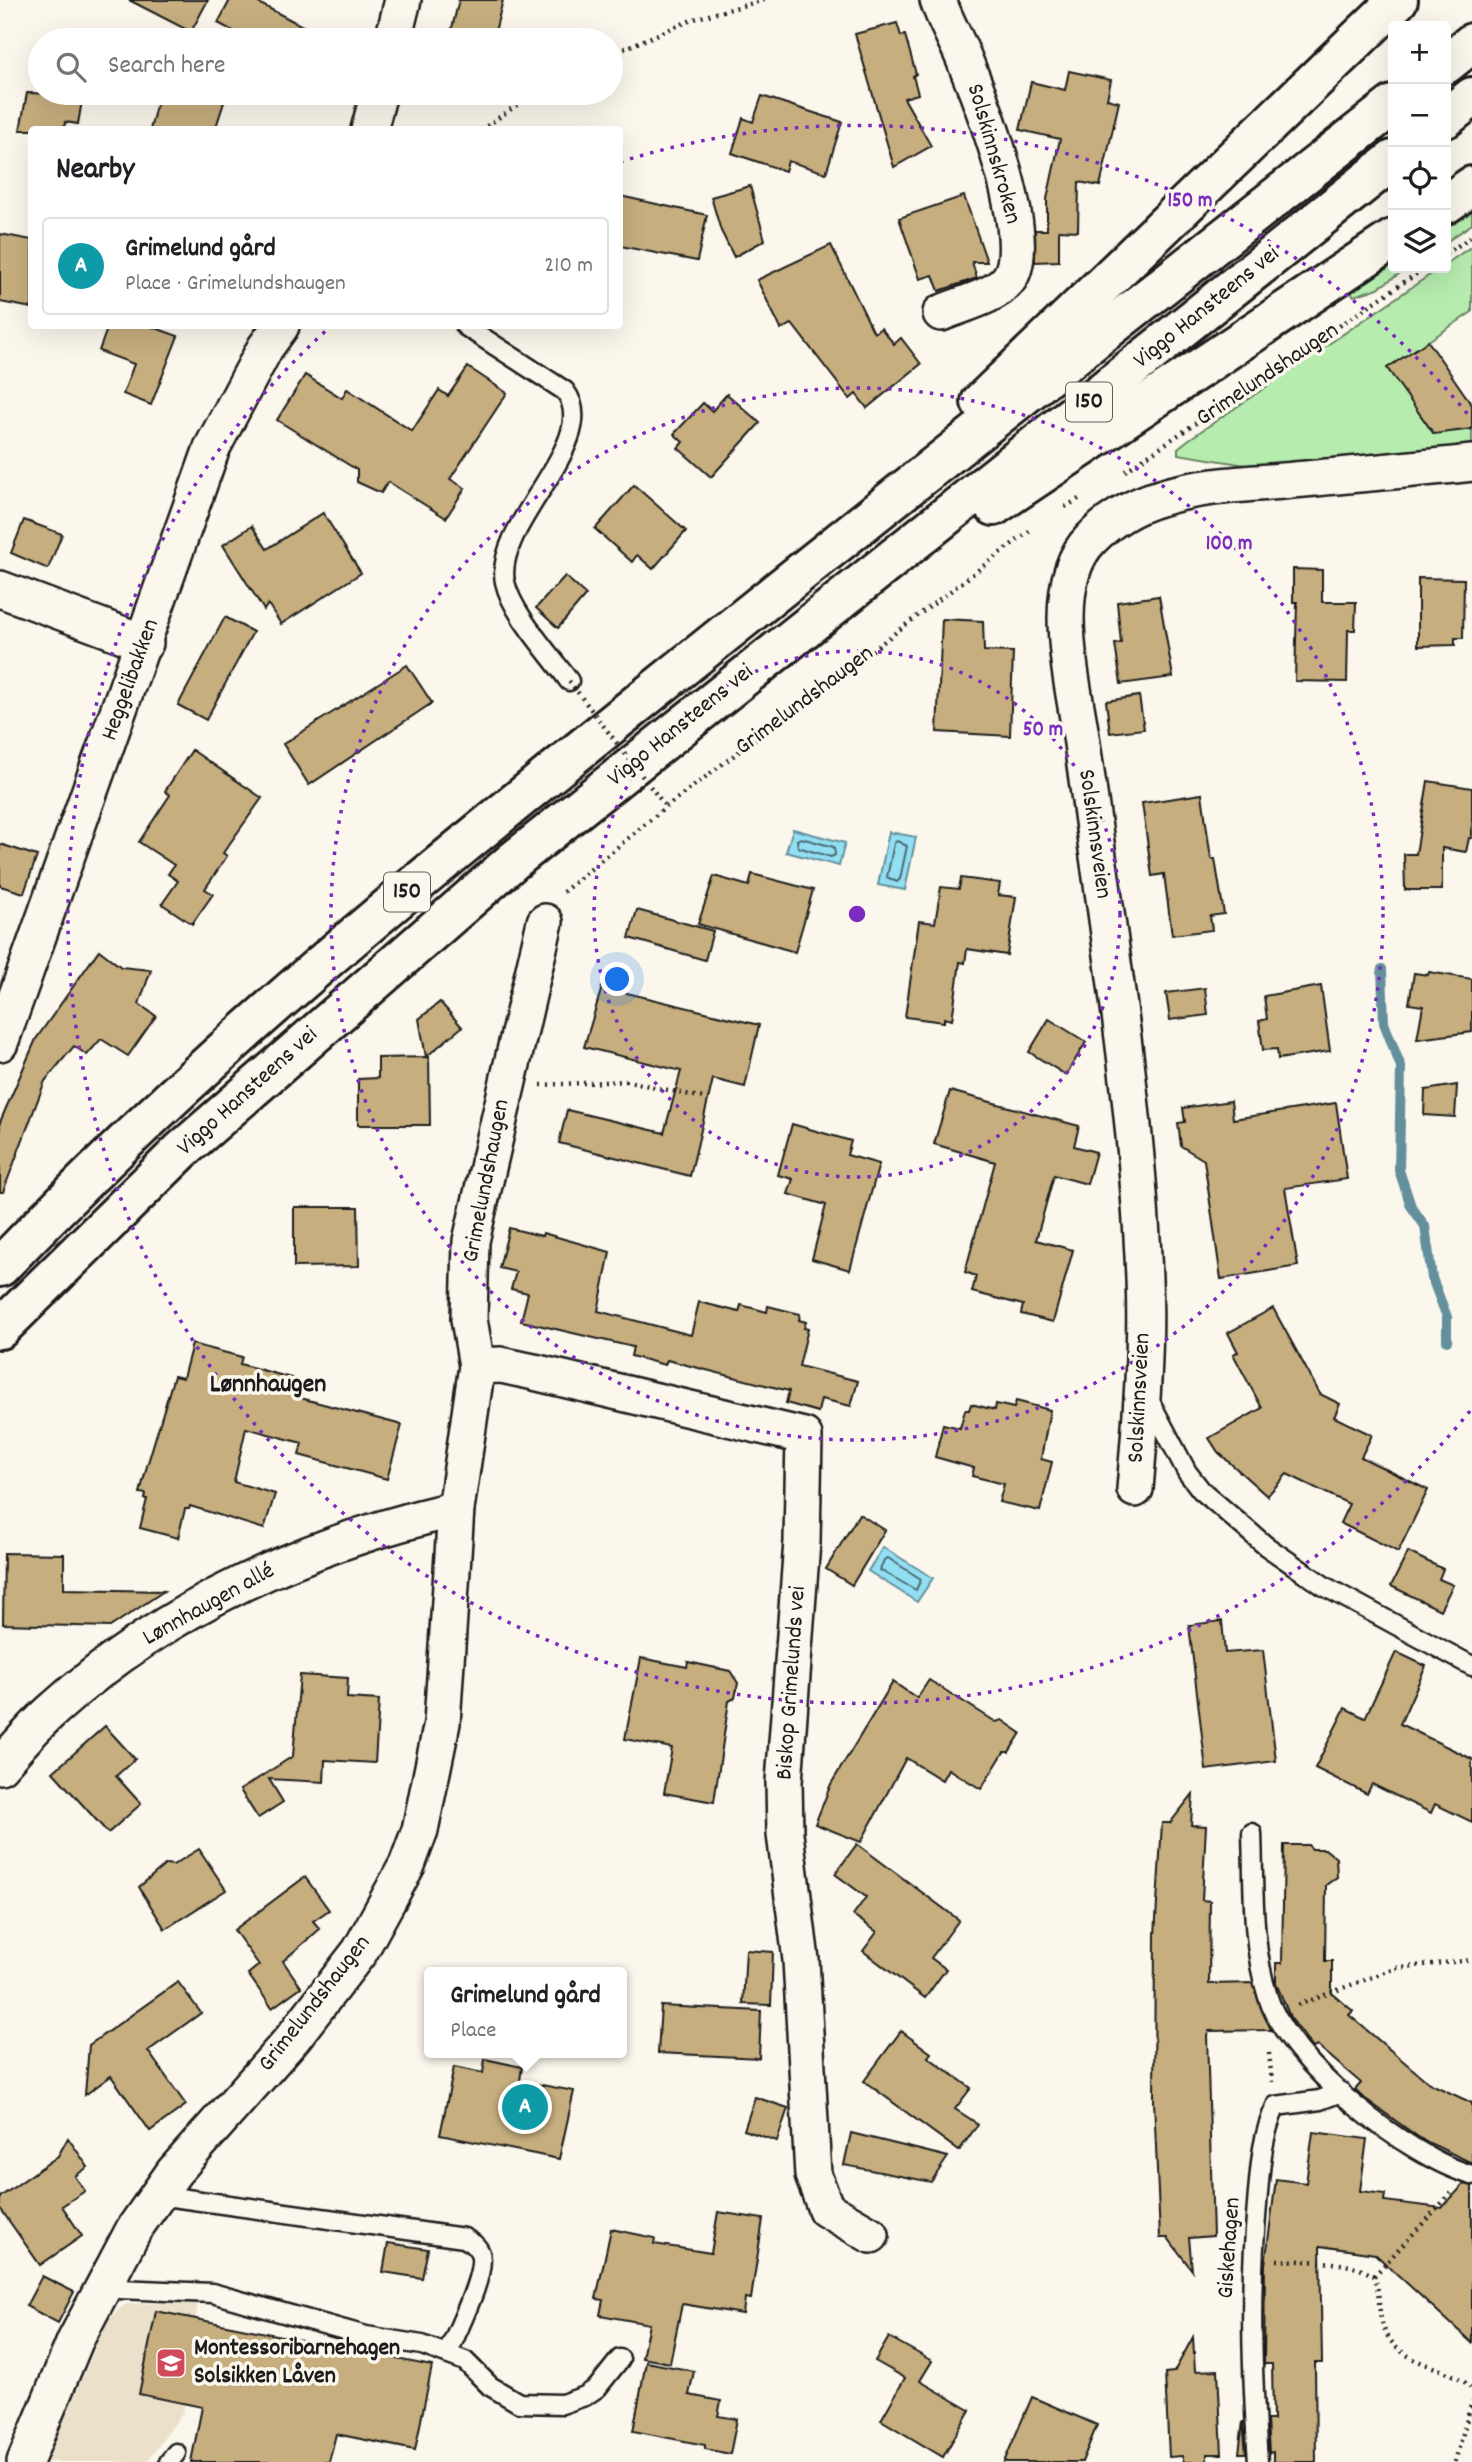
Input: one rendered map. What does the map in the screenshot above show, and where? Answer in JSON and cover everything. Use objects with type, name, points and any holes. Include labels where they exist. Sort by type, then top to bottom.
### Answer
[{"type":"highway","points":[[836,544],[1398,0]]},
{"type":"highway","points":[[1451,60],[1472,43]]},
{"type":"highway","points":[[1451,114],[1472,97]]},
{"type":"highway","name":"Viggo Hansteens vei","points":[[0,1267],[145,1123],[287,994],[489,823],[836,544],[1388,109]]},
{"type":"highway","name":"Viggo Hansteens vei","points":[[0,1329],[182,1150],[325,1022],[513,861],[1388,164]]},
{"type":"highway","points":[[1451,201],[1472,186]]},
{"type":"highway","points":[[785,644],[1388,242]]},
{"type":"street","points":[[396,28],[404,0]]},
{"type":"street","name":"Solskinnskroken","points":[[937,0],[966,63],[992,134],[1011,201],[1017,261],[1006,282],[993,291],[941,313]]},
{"type":"street","points":[[370,126],[376,105]]},
{"type":"street","name":"Heggelibakken","points":[[0,1043],[145,643],[212,448],[265,348],[279,329]]},
{"type":"street","name":"Solskinnsveien","points":[[1135,1489],[1144,1391],[1144,1278],[1136,1169],[1114,974],[1069,645],[1069,575],[1075,558],[1109,523],[1160,498],[1245,484],[1472,463]]},
{"type":"street","points":[[0,589],[145,643]]},
{"type":"street","name":"Grimelundshaugen","points":[[25,2462],[75,2340],[104,2282],[158,2194],[339,1980],[382,1915],[407,1865],[420,1830],[442,1723],[456,1509],[477,1366],[469,1319],[471,1241],[545,922]]},
{"type":"street","name":"Biskop Grimelunds vei","points":[[477,1366],[501,1365],[534,1372],[804,1436],[802,1542],[784,1782],[785,1834],[800,1960],[813,2175],[826,2208],[871,2235]]},
{"type":"street","name":"Lønnhaugen allé","points":[[0,1766],[53,1709],[94,1674],[209,1599],[291,1560],[456,1509]]},
{"type":"lane","points":[[470,329],[565,391],[572,404],[573,421],[567,444],[510,545],[504,571],[508,592],[516,607],[569,681]]},
{"type":"lane","points":[[1144,1391],[1187,1472],[1201,1490],[1266,1546],[1324,1586],[1472,1666]]},
{"type":"lane","points":[[1252,1833],[1258,1957],[1274,2014],[1289,2037],[1341,2092],[1409,2146],[1470,2175]]},
{"type":"lane","name":"Giskehagen","points":[[1258,2462],[1251,2345],[1252,2258],[1263,2146],[1276,2106],[1320,2100],[1341,2092]]},
{"type":"lane","points":[[158,2194],[464,2238],[475,2244],[481,2255],[479,2274],[448,2353]]},
{"type":"lane","points":[[104,2282],[119,2289],[212,2293],[366,2336],[448,2353],[465,2361],[503,2396],[519,2403],[562,2404],[585,2396],[597,2388],[620,2359]]},
{"type":"path","points":[[623,49],[694,19],[764,0]]},
{"type":"path","points":[[487,126],[517,105]]},
{"type":"path","points":[[1451,251],[1472,236]]},
{"type":"path","name":"Grimelundshaugen","points":[[1121,473],[1418,273]]},
{"type":"path","points":[[1056,512],[1088,493]]},
{"type":"path","name":"Grimelundshaugen","points":[[545,922],[548,911],[566,888],[666,807],[1034,527]]},
{"type":"path","points":[[569,681],[666,807]]},
{"type":"path","points":[[506,1086],[627,1080],[713,1100]]},
{"type":"path","points":[[1274,2014],[1396,1968],[1472,1960]]},
{"type":"path","points":[[1374,2277],[1470,2175]]},
{"type":"path","points":[[1252,2258],[1331,2264],[1354,2268],[1374,2277]]},
{"type":"path","points":[[1374,2277],[1380,2318],[1387,2335],[1397,2348],[1412,2359],[1465,2382],[1472,2390]]},
{"type":"path","points":[[1455,2462],[1472,2401]]},
{"type":"shaded area","points":[[198,2302],[183,2412],[147,2462],[46,2462],[108,2318],[126,2304]]},
{"type":"green space","points":[[1472,205],[1472,224],[1451,239],[1451,220]]},
{"type":"green space","points":[[1472,246],[1472,312],[1388,368],[1433,433],[1472,429],[1472,448],[1264,468],[1178,454],[1178,448],[1188,440],[1433,273],[1451,273],[1451,261]]},
{"type":"green space","points":[[1388,261],[1388,273],[1400,273],[1378,288],[1354,296],[1348,289]]},
{"type":"water","points":[[793,829],[845,843],[839,866],[786,852]]},
{"type":"water","points":[[889,832],[916,837],[905,890],[878,885]]},
{"type":"water","points":[[883,1547],[933,1578],[917,1602],[868,1571]]},
{"type":"building","points":[[129,0],[208,0],[193,28],[183,28]]},
{"type":"building","points":[[230,0],[253,0],[306,28],[227,28],[218,23]]},
{"type":"building","points":[[459,0],[503,0],[496,28],[452,28]]},
{"type":"building","points":[[897,23],[901,36],[905,35],[916,74],[913,76],[918,94],[904,98],[931,146],[894,167],[855,34]]},
{"type":"building","points":[[1069,71],[1111,80],[1107,99],[1119,102],[1100,186],[1079,182],[1078,231],[1059,230],[1059,261],[1035,262],[1035,230],[1047,230],[1047,199],[1060,139],[1020,130],[1031,82],[1065,90]]},
{"type":"building","points":[[27,93],[28,105],[81,105],[78,124],[65,122],[64,126],[28,126],[28,130],[20,130]]},
{"type":"building","points":[[762,96],[842,122],[826,173],[788,161],[785,171],[732,153],[743,118],[753,122]]},
{"type":"building","points":[[156,105],[223,105],[216,126],[151,126]]},
{"type":"building","points":[[750,186],[765,240],[734,257],[721,231],[711,197]]},
{"type":"building","points":[[964,196],[987,262],[972,262],[977,278],[939,291],[933,275],[920,279],[899,218]]},
{"type":"building","points":[[623,197],[707,215],[697,261],[623,247]]},
{"type":"building","points":[[0,234],[28,239],[28,307],[0,302]]},
{"type":"building","points":[[831,245],[874,333],[881,328],[894,344],[901,338],[921,364],[867,408],[856,394],[850,399],[792,324],[781,329],[757,280]]},
{"type":"building","points":[[107,329],[158,329],[178,336],[151,405],[123,394],[134,364],[99,351]]},
{"type":"building","points":[[1428,341],[1472,405],[1472,429],[1434,434],[1387,368]]},
{"type":"building","points":[[468,367],[507,393],[450,479],[465,488],[446,518],[388,482],[381,493],[357,482],[357,470],[277,420],[305,375],[342,398],[347,389],[412,431],[439,390],[448,396]]},
{"type":"building","points":[[727,394],[760,423],[711,477],[678,448],[683,442],[674,434],[703,403],[712,411]]},
{"type":"building","points":[[634,485],[686,531],[653,569],[637,555],[632,562],[595,529]]},
{"type":"building","points":[[323,513],[361,573],[281,624],[268,604],[264,610],[223,545],[252,526],[267,549]]},
{"type":"building","points":[[24,520],[62,534],[48,569],[11,553]]},
{"type":"building","points":[[1293,569],[1322,570],[1322,602],[1356,602],[1355,630],[1348,630],[1347,682],[1295,681],[1297,602],[1293,602]]},
{"type":"building","points":[[565,576],[586,595],[558,628],[536,608]]},
{"type":"building","points":[[1418,578],[1464,579],[1463,638],[1455,638],[1455,645],[1418,646]]},
{"type":"building","points":[[1159,596],[1173,677],[1121,684],[1115,644],[1121,643],[1117,602]]},
{"type":"building","points":[[225,617],[253,632],[206,720],[178,705]]},
{"type":"building","points":[[942,619],[983,621],[984,651],[1013,652],[1010,736],[937,732]]},
{"type":"building","points":[[407,665],[432,703],[309,785],[283,744]]},
{"type":"building","points":[[1139,696],[1144,729],[1110,733],[1106,701]]},
{"type":"building","points":[[192,750],[262,798],[223,853],[227,856],[205,889],[213,894],[192,924],[162,904],[178,881],[168,874],[174,865],[139,842],[170,795],[165,791]]},
{"type":"building","points":[[1428,781],[1472,788],[1472,838],[1469,838],[1466,852],[1442,848],[1442,890],[1405,890],[1404,854],[1416,854]]},
{"type":"building","points":[[1202,794],[1211,859],[1215,859],[1224,914],[1210,916],[1212,930],[1172,935],[1164,874],[1152,876],[1142,803]]},
{"type":"building","points":[[0,844],[37,856],[24,893],[0,886]]},
{"type":"building","points":[[752,874],[813,890],[795,952],[698,924],[714,876],[749,886]]},
{"type":"building","points":[[961,878],[1000,883],[998,895],[1016,897],[1007,955],[967,949],[965,963],[960,962],[952,1020],[944,1018],[944,1022],[905,1017],[919,921],[935,923],[941,887],[959,889]]},
{"type":"building","points":[[637,910],[713,931],[705,960],[629,938]]},
{"type":"building","points":[[99,950],[121,967],[151,970],[139,1004],[156,1016],[128,1056],[101,1039],[87,1055],[74,1046],[45,1081],[3,1192],[0,1192],[0,1122],[36,1039]]},
{"type":"building","points":[[1429,972],[1472,979],[1472,1032],[1417,1039],[1423,1006],[1409,1004],[1414,973],[1428,975]]},
{"type":"building","points":[[1321,986],[1330,1051],[1278,1059],[1277,1049],[1263,1050],[1259,1021],[1267,1019],[1264,996]]},
{"type":"building","points":[[602,987],[759,1025],[745,1087],[713,1079],[690,1176],[559,1143],[567,1110],[664,1133],[681,1071],[584,1047]]},
{"type":"building","points":[[1205,988],[1208,1015],[1170,1020],[1166,993]]},
{"type":"building","points":[[440,1002],[462,1027],[426,1057],[419,1019]]},
{"type":"building","points":[[1049,1019],[1086,1042],[1066,1075],[1029,1052]]},
{"type":"building","points":[[429,1057],[430,1125],[358,1125],[358,1079],[378,1078],[378,1058]]},
{"type":"building","points":[[1457,1085],[1455,1117],[1424,1115],[1425,1090]]},
{"type":"building","points":[[950,1091],[1079,1126],[1074,1146],[1096,1152],[1087,1184],[1054,1175],[1036,1240],[1073,1250],[1053,1322],[1021,1314],[1023,1305],[972,1292],[976,1276],[965,1272],[995,1162],[934,1144]]},
{"type":"building","points":[[1231,1101],[1233,1119],[1336,1103],[1347,1179],[1285,1188],[1298,1266],[1221,1279],[1204,1160],[1181,1146],[1178,1123],[1185,1122],[1183,1108]]},
{"type":"building","points":[[792,1124],[851,1141],[847,1155],[879,1164],[850,1270],[812,1259],[826,1205],[788,1194],[793,1179],[778,1175]]},
{"type":"building","points":[[294,1207],[358,1207],[359,1266],[294,1267]]},
{"type":"building","points":[[509,1228],[542,1236],[543,1233],[610,1252],[598,1311],[691,1335],[699,1302],[739,1312],[741,1305],[767,1312],[768,1306],[800,1314],[799,1320],[806,1322],[804,1328],[808,1329],[799,1366],[858,1381],[851,1406],[821,1399],[818,1412],[786,1403],[789,1391],[667,1360],[665,1365],[631,1356],[633,1347],[521,1321],[528,1293],[511,1289],[516,1272],[499,1268]]},
{"type":"building","points":[[1273,1308],[1320,1394],[1340,1404],[1334,1417],[1372,1435],[1361,1457],[1428,1490],[1398,1552],[1340,1523],[1349,1504],[1287,1474],[1267,1496],[1218,1452],[1209,1438],[1262,1408],[1233,1354],[1238,1352],[1228,1333]]},
{"type":"building","points":[[192,1344],[242,1357],[240,1364],[298,1380],[293,1396],[402,1425],[387,1479],[299,1455],[302,1443],[246,1428],[234,1482],[275,1494],[264,1529],[190,1506],[185,1509],[178,1538],[140,1528],[147,1499],[146,1494],[140,1493],[147,1466],[174,1376],[183,1378]]},
{"type":"building","points":[[1016,1401],[1050,1410],[1041,1459],[1052,1462],[1040,1511],[999,1502],[1004,1484],[972,1476],[974,1468],[935,1457],[943,1424],[960,1428],[965,1410],[969,1410],[971,1404],[995,1410],[996,1404],[1014,1408]]},
{"type":"building","points":[[859,1514],[885,1530],[852,1585],[826,1569]]},
{"type":"building","points":[[1408,1552],[1443,1569],[1439,1579],[1453,1585],[1440,1610],[1391,1586]]},
{"type":"building","points":[[4,1553],[64,1554],[64,1589],[164,1591],[110,1627],[3,1624]]},
{"type":"building","points":[[1222,1621],[1225,1653],[1263,1650],[1276,1761],[1206,1770],[1189,1625]]},
{"type":"building","points":[[1396,1652],[1426,1666],[1400,1724],[1472,1759],[1472,1822],[1435,1804],[1431,1813],[1372,1784],[1367,1794],[1315,1768],[1345,1708],[1365,1718]]},
{"type":"building","points":[[641,1658],[687,1667],[688,1662],[730,1671],[738,1683],[735,1698],[729,1701],[714,1802],[664,1793],[672,1748],[625,1739]]},
{"type":"building","points":[[300,1675],[348,1678],[347,1698],[379,1700],[375,1763],[325,1760],[324,1782],[269,1779],[283,1802],[258,1818],[240,1790],[293,1756]]},
{"type":"building","points":[[929,1680],[996,1722],[1002,1720],[1021,1733],[1009,1752],[1004,1752],[981,1789],[948,1769],[942,1780],[906,1758],[861,1842],[815,1824],[831,1784],[893,1682],[917,1698]]},
{"type":"building","points":[[105,1726],[135,1759],[116,1776],[141,1804],[108,1833],[53,1772]]},
{"type":"building","points":[[1193,1794],[1191,1825],[1206,1826],[1202,1900],[1210,1901],[1209,1984],[1253,1983],[1271,2030],[1209,2031],[1207,2035],[1213,2236],[1189,2238],[1192,2270],[1168,2238],[1160,2238],[1154,2101],[1155,1935],[1162,1823],[1170,1823]]},
{"type":"building","points":[[857,1844],[959,1920],[931,1958],[946,1969],[925,1998],[863,1951],[877,1932],[853,1915],[866,1897],[835,1874]]},
{"type":"building","points":[[1284,1845],[1308,1845],[1312,1849],[1325,1849],[1336,1858],[1337,1877],[1326,1885],[1325,1961],[1332,1961],[1332,1993],[1353,2011],[1349,2015],[1429,2083],[1472,2103],[1472,2163],[1421,2139],[1360,2095],[1355,2090],[1361,2083],[1318,2046],[1313,2048],[1290,2017],[1276,1983],[1276,1963],[1282,1963]]},
{"type":"building","points":[[199,1849],[226,1890],[165,1929],[139,1887],[166,1864],[173,1865]]},
{"type":"building","points":[[305,1877],[329,1910],[313,1921],[320,1929],[283,1961],[301,1987],[272,2008],[248,1974],[259,1965],[234,1930]]},
{"type":"building","points":[[746,1950],[773,1952],[771,2005],[743,2004]]},
{"type":"building","points":[[178,1982],[201,2013],[148,2051],[186,2105],[150,2131],[111,2076],[85,2095],[89,2045]]},
{"type":"building","points":[[661,2006],[761,2011],[759,2058],[658,2053]]},
{"type":"building","points":[[901,2031],[931,2053],[928,2057],[971,2088],[955,2109],[978,2124],[959,2151],[864,2081]]},
{"type":"building","points":[[485,2059],[522,2067],[520,2081],[574,2091],[559,2159],[440,2135],[454,2067],[483,2073]]},
{"type":"building","points":[[755,2097],[788,2108],[777,2141],[744,2130]]},
{"type":"building","points":[[1313,2132],[1367,2139],[1360,2191],[1385,2194],[1384,2201],[1442,2208],[1464,2184],[1472,2186],[1472,2343],[1375,2254],[1320,2246],[1322,2363],[1315,2363],[1316,2462],[1273,2462],[1273,2452],[1269,2453],[1267,2420],[1273,2420],[1272,2364],[1264,2364],[1265,2265],[1276,2179],[1306,2183]]},
{"type":"building","points":[[851,2133],[948,2157],[931,2182],[844,2165]]},
{"type":"building","points":[[68,2138],[88,2167],[75,2176],[85,2191],[62,2206],[82,2236],[40,2265],[0,2208],[0,2197],[58,2156]]},
{"type":"building","points":[[718,2212],[763,2219],[751,2299],[745,2298],[743,2314],[682,2304],[670,2363],[642,2358],[649,2324],[600,2315],[603,2300],[596,2299],[611,2229],[655,2238],[654,2244],[711,2253]]},
{"type":"building","points":[[388,2243],[428,2249],[422,2278],[383,2272]]},
{"type":"building","points":[[42,2276],[74,2292],[58,2323],[26,2306]]},
{"type":"building","points":[[156,2311],[432,2366],[415,2450],[336,2434],[329,2462],[191,2462],[202,2407],[139,2394]]},
{"type":"building","points":[[889,2337],[932,2361],[920,2381],[970,2410],[943,2457],[881,2420],[905,2378],[875,2361]]},
{"type":"building","points":[[1193,2337],[1195,2371],[1218,2370],[1222,2454],[1207,2454],[1207,2462],[1184,2462],[1182,2456],[1169,2457],[1165,2373],[1174,2372]]},
{"type":"building","points":[[646,2362],[694,2371],[689,2395],[721,2401],[718,2416],[737,2419],[730,2454],[705,2449],[705,2445],[633,2431]]},
{"type":"building","points":[[1032,2397],[1097,2425],[1082,2462],[1004,2462]]},
{"type":"building","points":[[1243,2421],[1246,2453],[1239,2453]]},
{"type":"waterway","points":[[1382,969],[1384,1023],[1401,1067],[1399,1170],[1411,1206],[1425,1226],[1432,1278],[1447,1317],[1447,1341]]},
{"type":"place","name":"Grimelund gård","points":[[525,2107]]},
{"type":"place","name":"Montessoribarnehagen Solsikken Låven","points":[[171,2363]]},
{"type":"district","name":"Lønnhaugen","points":[[268,1385]]}]
